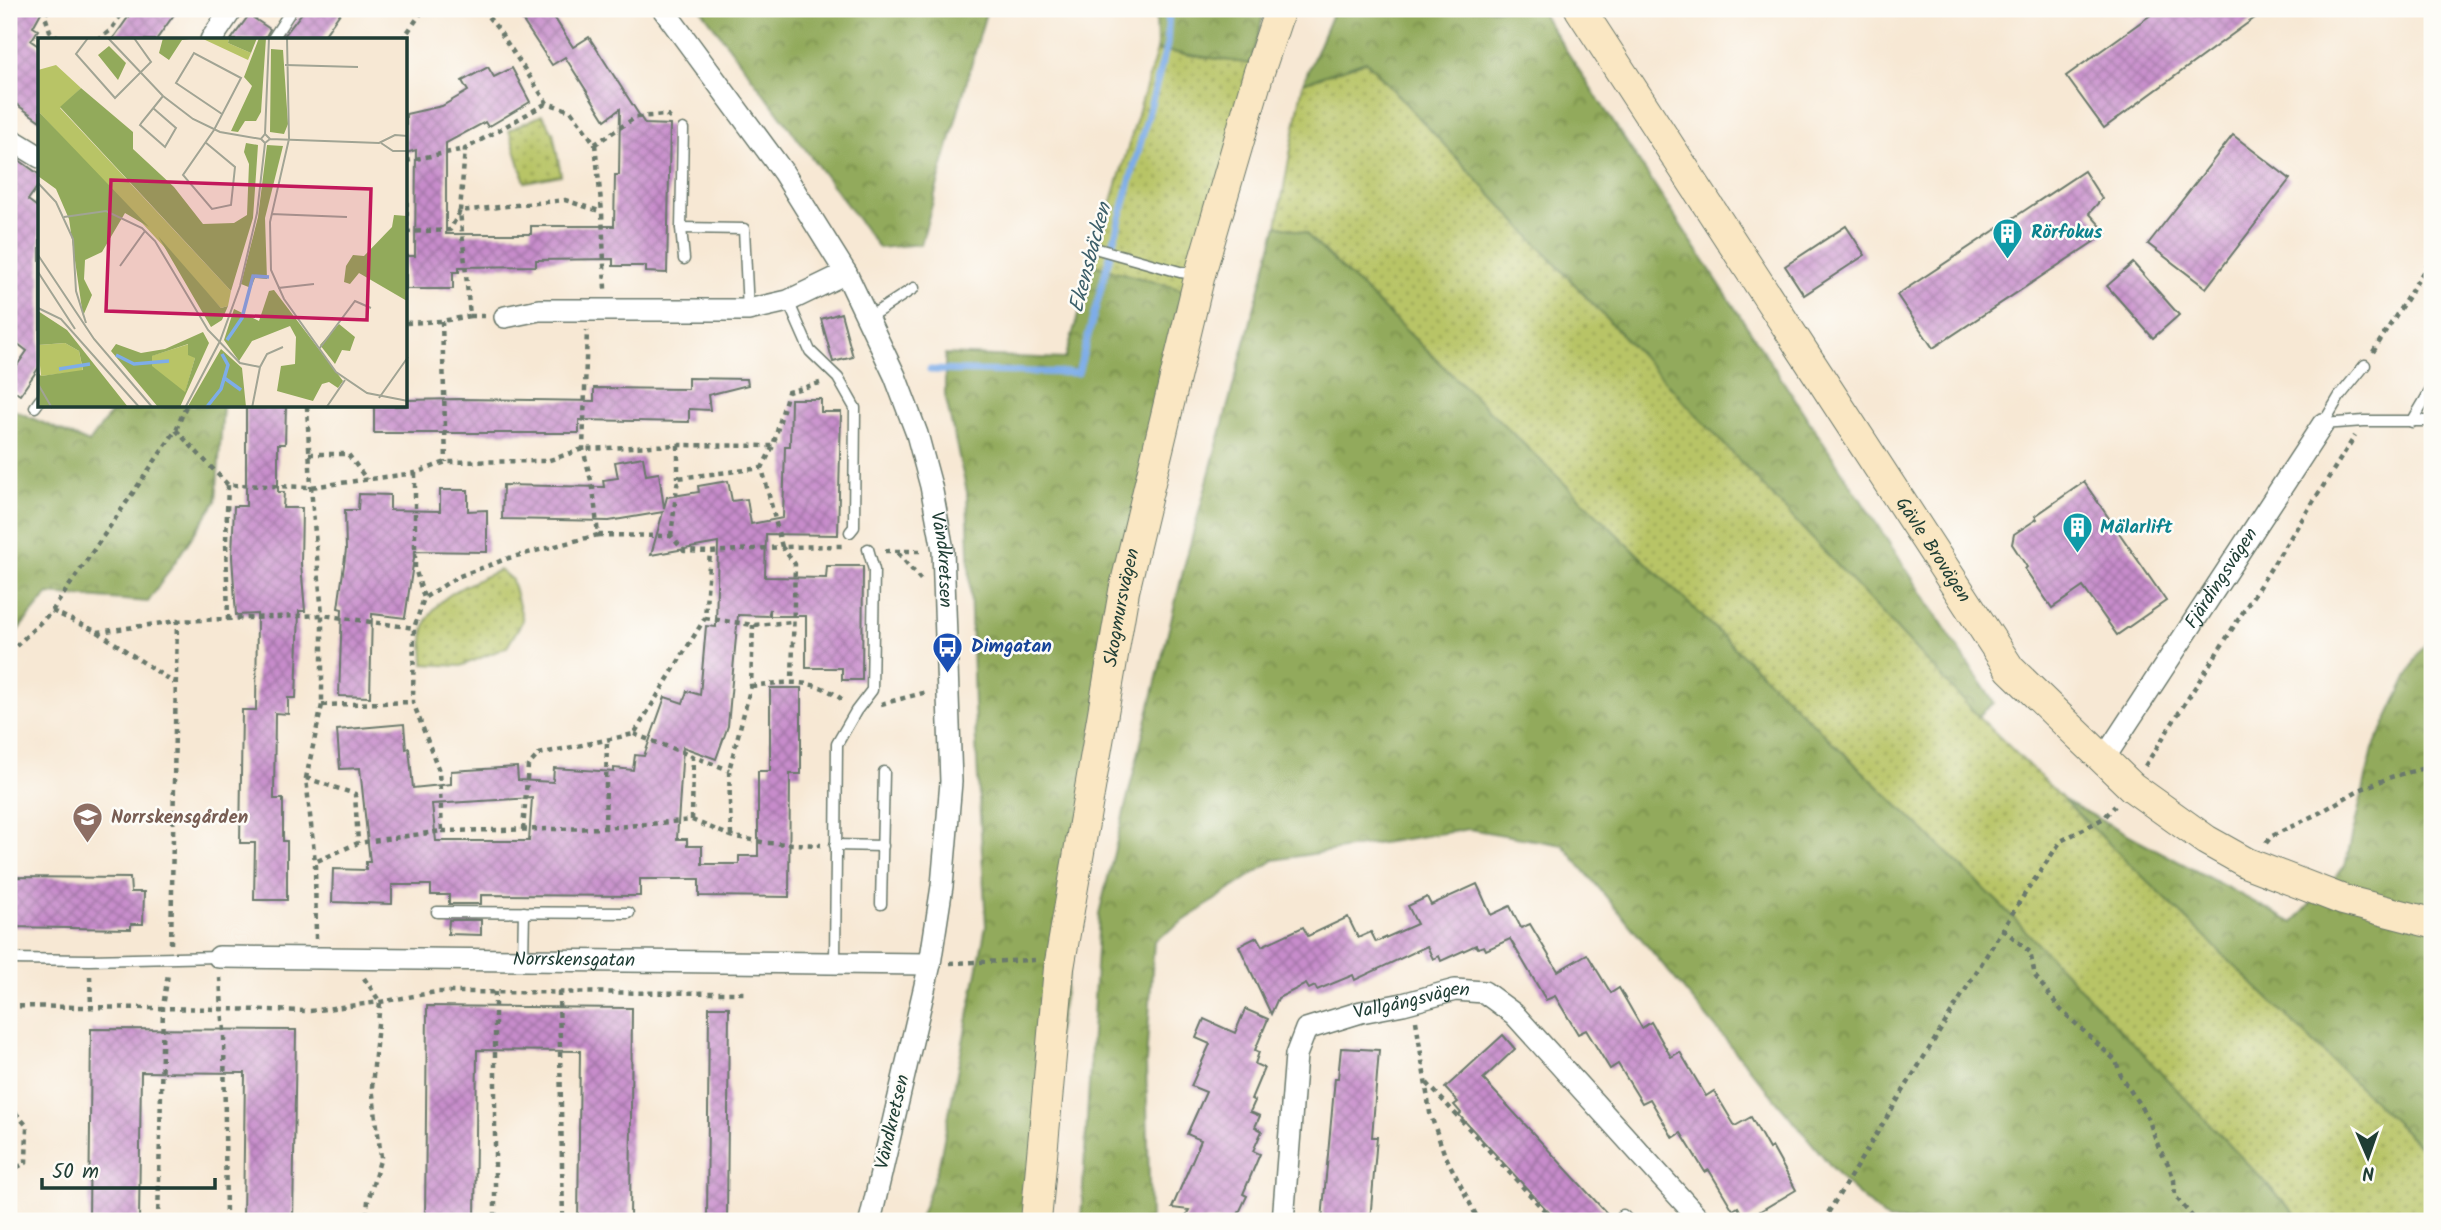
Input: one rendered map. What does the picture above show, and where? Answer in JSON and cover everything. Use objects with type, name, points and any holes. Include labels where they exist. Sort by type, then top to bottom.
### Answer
[{"type":"street","points":[[212,38],[232,9]]},
{"type":"street","name":"Vändkretsen","points":[[663,9],[783,172],[846,273],[895,376],[917,435],[932,486],[943,550],[951,782],[942,886],[930,964],[870,1221]]},
{"type":"street","name":"Skogmursvägen","points":[[1035,1221],[1059,968],[1124,591],[1200,274],[1280,9]]},
{"type":"street","name":"Gävle Brovägen","points":[[1580,9],[2010,670],[2132,787],[2206,840],[2247,863],[2343,900],[2432,923]]},
{"type":"street","points":[[9,138],[38,155]]},
{"type":"street","points":[[505,317],[539,310],[748,310],[788,301],[846,273]]},
{"type":"street","name":"Fjärdingsvägen","points":[[2104,760],[2323,424]]},
{"type":"street","name":"Norrskensgatan","points":[[219,957],[930,964]]},
{"type":"street","name":"Vallgångsvägen","points":[[1283,1221],[1296,1055],[1306,1029],[1361,1012],[1455,990],[1484,992],[1514,1014],[1701,1221]]},
{"type":"lane","points":[[273,38],[290,10]]},
{"type":"lane","points":[[683,129],[681,228],[684,259]]},
{"type":"lane","points":[[681,228],[744,229],[748,310]]},
{"type":"lane","points":[[1098,248],[1180,272],[1200,274]]},
{"type":"lane","points":[[866,319],[914,288]]},
{"type":"lane","points":[[788,301],[810,351],[838,378],[855,408],[854,527],[850,532]]},
{"type":"lane","name":"Fjärdingsvägen","points":[[2323,424],[2339,397],[2365,365]]},
{"type":"lane","points":[[2412,422],[2432,388]]},
{"type":"lane","points":[[2323,424],[2432,421]]},
{"type":"lane","points":[[835,962],[837,744],[872,690],[874,570],[868,549]]},
{"type":"lane","points":[[881,904],[884,772]]},
{"type":"lane","points":[[835,845],[883,846]]},
{"type":"lane","points":[[437,912],[629,914]]},
{"type":"lane","points":[[523,959],[524,912]]},
{"type":"lane","points":[[9,959],[219,957]]},
{"type":"path","points":[[48,9],[45,16],[51,31],[60,38]]},
{"type":"path","points":[[100,38],[110,31],[125,9]]},
{"type":"path","points":[[403,38],[425,9]]},
{"type":"path","points":[[482,9],[547,103],[571,111],[595,144],[602,212],[603,275]]},
{"type":"path","points":[[408,161],[465,149],[547,103]]},
{"type":"path","points":[[595,144],[636,117],[666,115],[683,129]]},
{"type":"path","points":[[465,149],[460,211],[470,316]]},
{"type":"path","points":[[460,211],[565,200],[602,212]]},
{"type":"path","points":[[408,232],[450,230],[460,211]]},
{"type":"path","points":[[588,310],[583,449],[593,488],[598,535]]},
{"type":"path","points":[[408,323],[470,316],[505,317]]},
{"type":"path","points":[[442,321],[446,462]]},
{"type":"path","points":[[792,681],[794,564],[782,547],[761,468],[773,446],[788,391],[838,378]]},
{"type":"path","points":[[9,653],[52,611],[176,430],[185,408]]},
{"type":"path","points":[[307,408],[322,615],[322,705],[306,778],[315,862],[317,942],[351,957],[380,1002],[372,1087],[381,1157],[368,1202],[366,1221]]},
{"type":"path","points":[[176,430],[228,485],[311,487],[415,473],[446,462],[547,461],[583,449],[678,445],[773,446]]},
{"type":"path","points":[[678,445],[678,478],[671,536],[684,551],[835,546],[897,552],[943,550]]},
{"type":"path","points":[[310,454],[348,454],[368,480]]},
{"type":"path","points":[[678,478],[761,468]]},
{"type":"path","points":[[415,473],[415,568],[424,598],[414,628],[413,702],[439,771],[442,831]]},
{"type":"path","points":[[228,485],[228,620]]},
{"type":"path","points":[[424,598],[457,577],[509,558],[598,535],[671,536]]},
{"type":"path","points":[[634,734],[705,618],[710,552]]},
{"type":"path","points":[[897,552],[919,575],[922,583]]},
{"type":"path","points":[[52,611],[98,632],[175,683]]},
{"type":"path","points":[[98,632],[177,621],[322,615],[414,628]]},
{"type":"path","points":[[705,618],[753,625],[793,622]]},
{"type":"path","points":[[158,1221],[163,1007],[170,959],[177,621]]},
{"type":"path","points":[[731,836],[729,770],[751,686],[753,625]]},
{"type":"path","points":[[751,686],[792,681],[831,690],[856,711],[926,692],[948,691]]},
{"type":"path","points":[[322,705],[413,702]]},
{"type":"path","points":[[523,830],[528,765],[539,754],[634,734],[729,770]]},
{"type":"path","points":[[605,828],[607,741]]},
{"type":"path","points":[[692,820],[693,758]]},
{"type":"path","points":[[2247,863],[2272,836],[2357,791],[2391,777],[2432,766]]},
{"type":"path","points":[[306,778],[355,793],[358,843]]},
{"type":"path","points":[[315,862],[358,843],[442,831],[605,828],[692,820],[731,836],[767,844],[835,845]]},
{"type":"path","points":[[2003,929],[2030,952],[2035,976],[2061,1010],[2116,1062],[2121,1076],[2148,1118],[2174,1180],[2175,1196],[2196,1221]]},
{"type":"path","points":[[219,957],[224,1031],[226,1221]]},
{"type":"path","points":[[90,960],[91,1007]]},
{"type":"path","points":[[930,964],[1036,960]]},
{"type":"path","points":[[9,1007],[310,1011],[436,992],[744,993]]},
{"type":"path","points":[[495,992],[495,1221]]},
{"type":"path","points":[[559,992],[563,1221]]},
{"type":"path","points":[[1413,1000],[1430,1113],[1444,1153],[1479,1221]]},
{"type":"path","points":[[1426,1082],[1554,1221]]},
{"type":"path","points":[[9,1105],[27,1126],[26,1163],[9,1171]]},
{"type":"green space","points":[[701,9],[987,9],[921,244],[879,248]]},
{"type":"green space","points":[[1156,9],[1265,9],[1251,64],[1157,50]]},
{"type":"green space","points":[[1334,9],[1539,9],[1994,703],[1978,716],[1366,61],[1303,83]]},
{"type":"green space","points":[[1157,50],[1251,64],[1190,292],[1093,265]]},
{"type":"green space","points":[[1366,61],[1978,716],[2432,1158],[2432,1221],[2302,1221],[2000,904],[1305,233],[1277,225],[1303,83]]},
{"type":"green space","points":[[542,115],[553,132],[561,175],[525,182],[509,130]]},
{"type":"green space","points":[[1277,225],[1305,233],[2000,904],[2302,1221],[1889,1221],[1846,1184],[1563,845],[1469,829],[1274,860],[1154,941],[1146,1063],[1150,1221],[1081,1221],[1099,914],[1185,563]]},
{"type":"green space","points":[[1093,265],[1190,292],[1024,1221],[919,1221],[939,1164],[986,926],[974,706],[967,492],[945,395],[945,354],[1065,359]]},
{"type":"green space","points":[[9,408],[89,443],[115,408],[223,408],[216,501],[148,602],[48,594],[9,641]]},
{"type":"green space","points":[[500,570],[512,580],[523,620],[507,647],[461,666],[424,664],[424,630],[435,608],[454,592]]},
{"type":"green space","points":[[2432,636],[2432,1158],[2064,800],[2293,923],[2345,866],[2373,749],[2418,654]]},
{"type":"building","points":[[9,9],[43,9],[33,27],[38,30],[31,41],[38,46],[38,120],[9,99]]},
{"type":"building","points":[[134,9],[178,9],[157,38],[113,38]]},
{"type":"building","points":[[305,9],[343,9],[322,38],[283,38]]},
{"type":"building","points":[[515,9],[549,9],[573,47],[589,37],[645,124],[670,125],[667,273],[646,272],[646,266],[613,266],[613,259],[536,260],[536,266],[459,267],[459,272],[453,272],[453,289],[408,289],[408,256],[415,256],[416,150],[408,152],[408,114],[442,106],[468,91],[462,81],[488,67],[494,77],[512,68],[530,102],[488,127],[485,122],[446,143],[446,234],[531,234],[531,226],[614,226],[615,175],[619,175],[620,109],[605,120],[565,57],[552,65]]},
{"type":"building","points":[[2159,9],[2267,9],[2104,128],[2066,76]]},
{"type":"building","points":[[249,15],[270,29],[265,38],[232,38]]},
{"type":"building","points":[[2233,135],[2290,179],[2206,288],[2148,244]]},
{"type":"building","points":[[9,153],[38,174],[38,186],[28,200],[38,208],[38,369],[20,395],[9,388],[9,377],[27,351],[9,337]]},
{"type":"building","name":"Rörfokus","points":[[2084,171],[2102,199],[2089,213],[2107,233],[1933,348],[1897,295]]},
{"type":"building","points":[[1846,226],[1865,255],[1804,295],[1785,266]]},
{"type":"building","points":[[2133,263],[2179,315],[2153,338],[2107,286]]},
{"type":"building","points":[[841,313],[853,357],[833,362],[821,319]]},
{"type":"building","points":[[688,378],[747,379],[748,385],[708,395],[710,410],[689,409],[689,422],[579,420],[579,433],[374,433],[374,408],[408,408],[408,400],[594,401],[594,388],[688,389]]},
{"type":"building","points":[[791,399],[821,399],[821,412],[841,412],[838,535],[766,534],[765,577],[826,578],[827,566],[863,566],[862,680],[842,680],[842,668],[806,668],[806,616],[770,616],[770,609],[768,616],[738,615],[728,726],[716,759],[683,747],[677,839],[687,839],[687,846],[702,846],[702,864],[739,864],[739,856],[758,856],[758,771],[770,771],[770,688],[801,688],[801,774],[790,774],[789,897],[699,896],[699,879],[640,879],[640,896],[481,895],[481,904],[449,904],[449,895],[431,895],[431,885],[392,885],[392,904],[332,902],[333,869],[366,870],[366,862],[370,862],[360,768],[340,769],[337,730],[404,724],[413,788],[451,784],[451,771],[517,767],[518,780],[553,782],[554,768],[614,772],[614,768],[633,770],[635,755],[644,756],[665,697],[683,703],[687,691],[700,695],[706,626],[716,627],[718,543],[651,555],[663,512],[609,521],[502,519],[503,485],[604,487],[603,480],[618,478],[615,462],[643,457],[646,475],[659,473],[664,508],[667,497],[699,492],[698,486],[728,481],[732,501],[747,499],[751,524],[783,518],[785,446],[790,446]],"holes":[[[532,798],[529,841],[436,841],[432,804]]]},
{"type":"building","points":[[246,408],[286,408],[285,444],[278,444],[278,492],[284,492],[283,508],[302,508],[301,564],[305,611],[299,611],[296,698],[288,698],[288,714],[275,713],[274,799],[283,799],[283,841],[287,841],[287,900],[254,900],[255,843],[240,843],[242,710],[256,710],[257,614],[236,615],[232,557],[234,506],[246,506]]},
{"type":"building","name":"Mälarlift","points":[[2084,482],[2166,601],[2117,635],[2083,587],[2052,608],[2025,569],[2027,567],[2012,544],[2014,534]]},
{"type":"building","points":[[440,490],[468,490],[468,511],[487,510],[487,552],[415,551],[405,618],[372,614],[370,697],[339,696],[342,609],[338,608],[346,550],[345,510],[358,510],[359,494],[390,495],[390,510],[440,511]]},
{"type":"building","points":[[9,877],[130,878],[131,892],[144,892],[143,924],[131,924],[131,929],[9,927]]},
{"type":"building","points":[[1477,884],[1491,915],[1510,906],[1521,928],[1530,924],[1558,971],[1587,954],[1611,993],[1619,988],[1642,1028],[1651,1022],[1671,1057],[1680,1052],[1706,1096],[1714,1091],[1735,1126],[1751,1117],[1769,1149],[1772,1147],[1796,1190],[1745,1220],[1738,1207],[1733,1210],[1709,1170],[1705,1172],[1681,1133],[1673,1138],[1650,1099],[1642,1103],[1618,1064],[1610,1069],[1586,1030],[1578,1034],[1555,996],[1546,1000],[1510,939],[1486,950],[1484,946],[1478,948],[1476,945],[1441,961],[1439,956],[1433,959],[1427,946],[1355,980],[1353,975],[1317,990],[1315,986],[1309,989],[1306,984],[1278,998],[1271,1014],[1239,946],[1257,937],[1262,946],[1303,927],[1308,936],[1348,917],[1358,938],[1371,932],[1376,942],[1417,924],[1408,906],[1427,897],[1431,905]]},
{"type":"building","points":[[449,920],[481,920],[481,935],[448,934]]},
{"type":"building","points":[[427,1006],[632,1008],[630,1221],[578,1221],[580,1051],[477,1050],[475,1221],[425,1221]]},
{"type":"building","points":[[709,1007],[729,1007],[727,1221],[707,1221]]},
{"type":"building","points":[[1245,1009],[1268,1019],[1255,1050],[1259,1052],[1255,1064],[1264,1068],[1251,1099],[1255,1101],[1250,1112],[1260,1116],[1255,1127],[1262,1131],[1253,1151],[1260,1154],[1243,1194],[1247,1196],[1235,1221],[1183,1221],[1189,1210],[1172,1208],[1201,1140],[1187,1134],[1206,1092],[1191,1086],[1210,1044],[1196,1038],[1204,1019],[1235,1033]]},
{"type":"building","points":[[91,1029],[296,1030],[293,1221],[243,1221],[245,1073],[141,1072],[139,1221],[89,1221]]},
{"type":"building","points":[[1503,1035],[1515,1049],[1483,1079],[1614,1221],[1557,1221],[1459,1115],[1461,1113],[1454,1105],[1458,1102],[1445,1088]]},
{"type":"building","points":[[1341,1048],[1379,1050],[1372,1137],[1377,1137],[1370,1221],[1322,1220],[1335,1078],[1338,1078]]},
{"type":"waterway","name":"Ekensbäcken","points":[[930,370],[1078,373],[1167,45],[1169,9]]},
{"type":"place","name":"Rörfokus","points":[[2008,260]]},
{"type":"place","name":"Mälarlift","points":[[2077,555]]},
{"type":"place","name":"Dimgatan","points":[[948,674]]},
{"type":"place","name":"Norrskensgården","points":[[88,845]]}]
